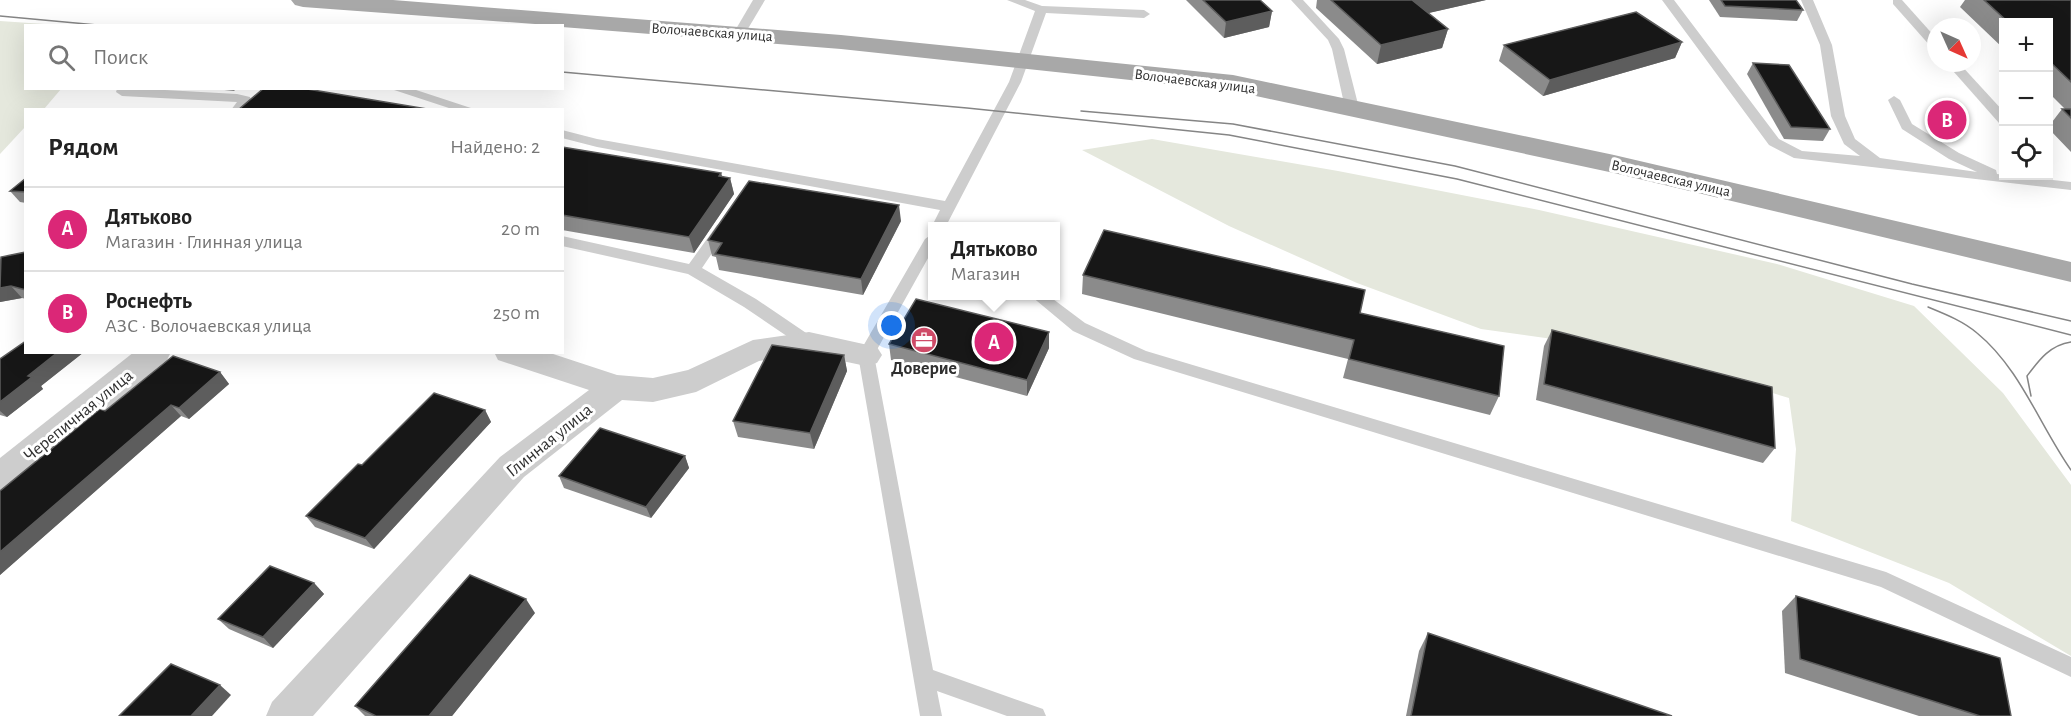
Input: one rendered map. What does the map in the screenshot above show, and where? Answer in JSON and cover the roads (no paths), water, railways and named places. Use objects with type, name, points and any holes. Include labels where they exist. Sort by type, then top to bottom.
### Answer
[{"type":"main road","name":"Волочаевская улица","points":[[303,0],[739,34],[1233,83],[1670,177],[2071,272]]},
{"type":"street","points":[[515,354],[616,387],[653,390],[696,380],[753,351],[809,343],[866,355]]},
{"type":"street","name":"Черепичная улица","points":[[0,477],[154,354]]},
{"type":"street","name":"Глинная улица","points":[[286,716],[512,467],[616,387]]},
{"type":"lane","points":[[739,34],[759,0]]},
{"type":"lane","points":[[1013,0],[1041,9],[1144,14]]},
{"type":"lane","points":[[1297,0],[1333,39],[1338,49],[1352,108]]},
{"type":"lane","points":[[1668,0],[1774,142],[1799,155],[1877,162],[1999,179]]},
{"type":"lane","points":[[1807,0],[1826,45],[1838,116],[1849,141],[1877,162]]},
{"type":"lane","points":[[1897,2],[1927,35]]},
{"type":"lane","points":[[941,222],[1024,61],[1041,9]]},
{"type":"lane","points":[[1960,72],[1999,115]]},
{"type":"lane","points":[[401,90],[464,108]]},
{"type":"lane","points":[[122,92],[245,100],[239,108]]},
{"type":"lane","points":[[1894,100],[1906,126],[1954,156],[1999,177]]},
{"type":"lane","points":[[564,135],[756,178],[950,207]]},
{"type":"lane","points":[[2053,174],[2066,185]]},
{"type":"lane","points":[[2005,180],[2066,185]]},
{"type":"lane","points":[[693,270],[733,212]]},
{"type":"lane","points":[[564,241],[693,270],[750,303],[809,343]]},
{"type":"lane","points":[[927,261],[866,355],[931,716]]},
{"type":"lane","points":[[1044,300],[1079,327],[1140,355],[1886,580],[2071,667]]},
{"type":"lane","points":[[923,676],[1035,716]]},
{"type":"tram line","points":[[0,16],[86,24]]},
{"type":"tram line","points":[[564,72],[967,108],[1229,135],[1457,179],[2071,335]]},
{"type":"tram line","points":[[1081,111],[1233,124],[1455,166],[1912,284],[2071,321]]},
{"type":"tram line","points":[[1928,307],[1966,325],[1992,347],[2017,380],[2071,470]]},
{"type":"tram line","points":[[2031,396],[2027,376],[2051,350],[2071,342]]},
{"type":"place","name":"Роснефть","points":[[1947,120]]},
{"type":"place","name":"Доверие","points":[[924,340]]},
{"type":"place","name":"Дятьково","points":[[994,342]]}]
